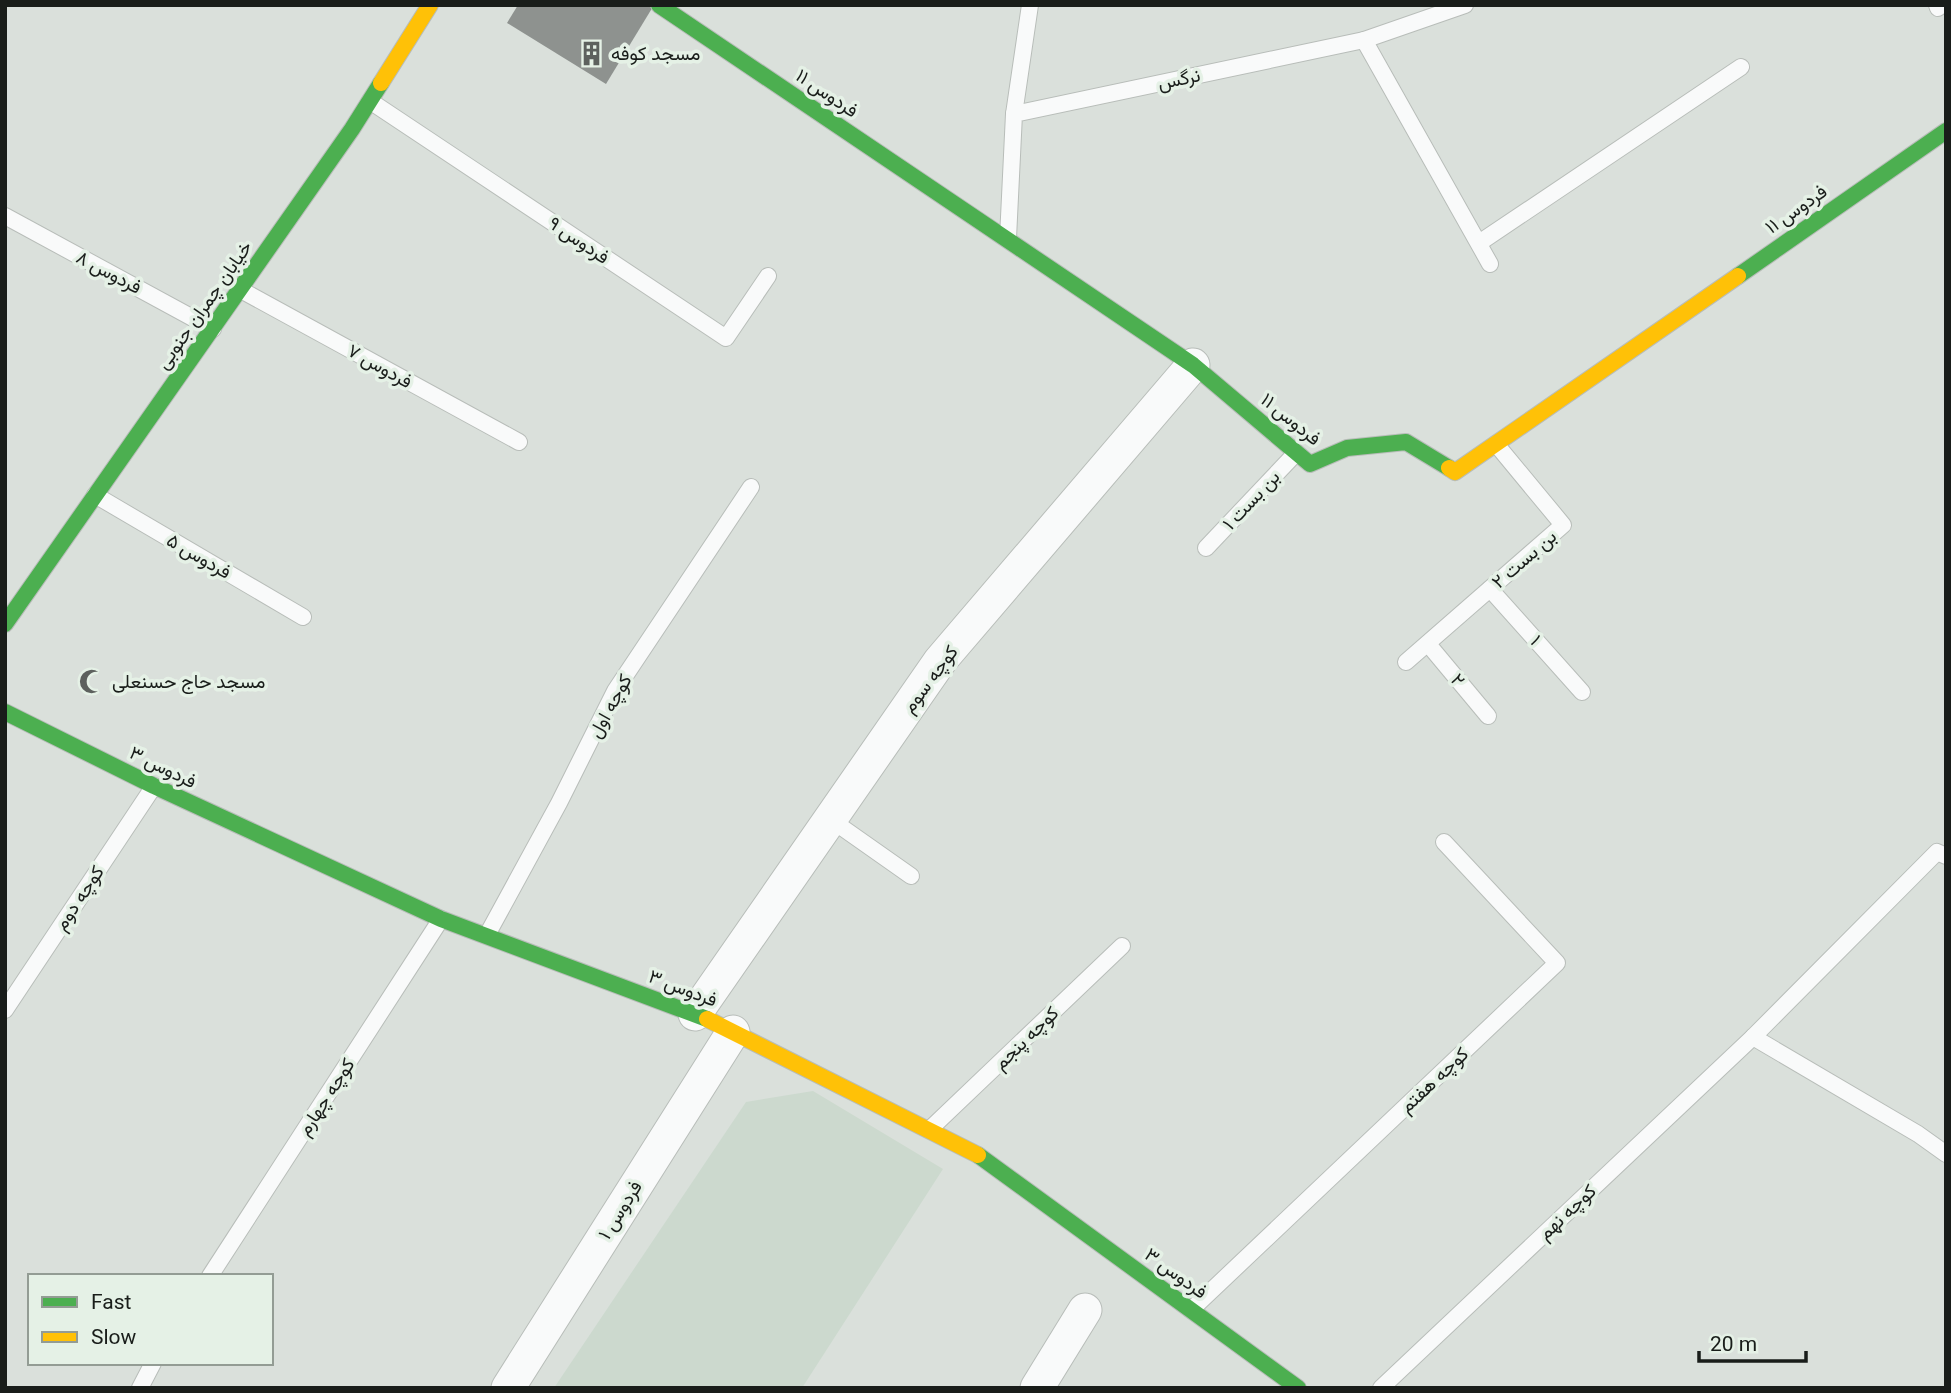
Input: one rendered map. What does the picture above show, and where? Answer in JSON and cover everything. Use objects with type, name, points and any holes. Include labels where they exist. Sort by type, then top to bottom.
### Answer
[{"type":"street","name":"خیابان چمران جنوبی","points":[[5,624],[241,290],[370,101],[430,5]]},
{"type":"street","name":"فردوس ۱۱","points":[[659,5],[1193,365],[1310,464],[1347,448],[1406,442],[1455,472],[1946,131]]},
{"type":"street","name":"کوچه سوم","points":[[695,1014],[940,661],[1193,365]]},
{"type":"street","name":"فردوس ۳","points":[[5,712],[154,786],[441,919],[695,1014],[971,1150],[1298,1388]]},
{"type":"street","name":"فردوس ۱","points":[[508,1388],[733,1032]]},
{"type":"street","points":[[1037,1388],[1085,1310]]},
{"type":"lane","points":[[1008,241],[1014,114],[1030,5]]},
{"type":"lane","name":"نرگس","points":[[1014,114],[1364,40],[1465,5]]},
{"type":"lane","points":[[1364,40],[1490,264]]},
{"type":"lane","points":[[1479,243],[1741,67]]},
{"type":"lane","name":"فردوس ۹","points":[[370,101],[726,338],[768,276]]},
{"type":"lane","name":"فردوس ۸","points":[[5,216],[213,329]]},
{"type":"lane","name":"فردوس ۷","points":[[241,290],[519,442]]},
{"type":"lane","name":"بن بست ۲","points":[[1406,662],[1563,525],[1496,444]]},
{"type":"lane","name":"بن بست ۱","points":[[1206,548],[1296,453]]},
{"type":"lane","name":"کوچه اول","points":[[487,935],[559,803],[615,691],[751,486]]},
{"type":"lane","name":"فردوس ۵","points":[[95,495],[303,617]]},
{"type":"lane","name":"۱","points":[[1490,589],[1581,692]]},
{"type":"lane","name":"۲","points":[[1428,644],[1488,716]]},
{"type":"lane","name":"کوچه دوم","points":[[5,1010],[154,786]]},
{"type":"lane","points":[[830,819],[911,876]]},
{"type":"lane","name":"کوچه هفتم","points":[[1191,1310],[1557,963],[1444,842]]},
{"type":"lane","name":"کوچه نهم","points":[[1381,1388],[1753,1037],[1937,852],[1946,856]]},
{"type":"lane","name":"کوچه چهارم","points":[[211,1274],[441,919]]},
{"type":"lane","name":"کوچه پنجم","points":[[929,1130],[1122,946]]},
{"type":"lane","points":[[1753,1037],[1918,1134],[1946,1154]]},
{"type":"lane","points":[[140,1388],[152,1365]]},
{"type":"shaded area","points":[[813,1091],[943,1169],[802,1388],[554,1388],[746,1102]]},
{"type":"building","name":"مسجد کوفه","points":[[518,5],[654,5],[606,84],[507,23]]},
{"type":"traffic: fast","points":[[659,5],[1193,365],[1310,464],[1347,448],[1406,442],[1449,468]]},
{"type":"traffic: fast","points":[[5,624],[352,129],[381,83]]},
{"type":"traffic: fast","points":[[1738,276],[1946,131]]},
{"type":"traffic: fast","points":[[5,712],[154,786],[441,919],[707,1019]]},
{"type":"traffic: fast","points":[[978,1155],[1298,1388]]},
{"type":"traffic: slow","points":[[381,83],[430,5]]},
{"type":"traffic: slow","points":[[1449,468],[1455,472],[1738,276]]},
{"type":"traffic: slow","points":[[707,1019],[978,1155]]},
{"type":"place","name":"مسجد کوفه","points":[[591,53]]},
{"type":"place","name":"مسجد حاج حسنعلی","points":[[92,681]]}]
